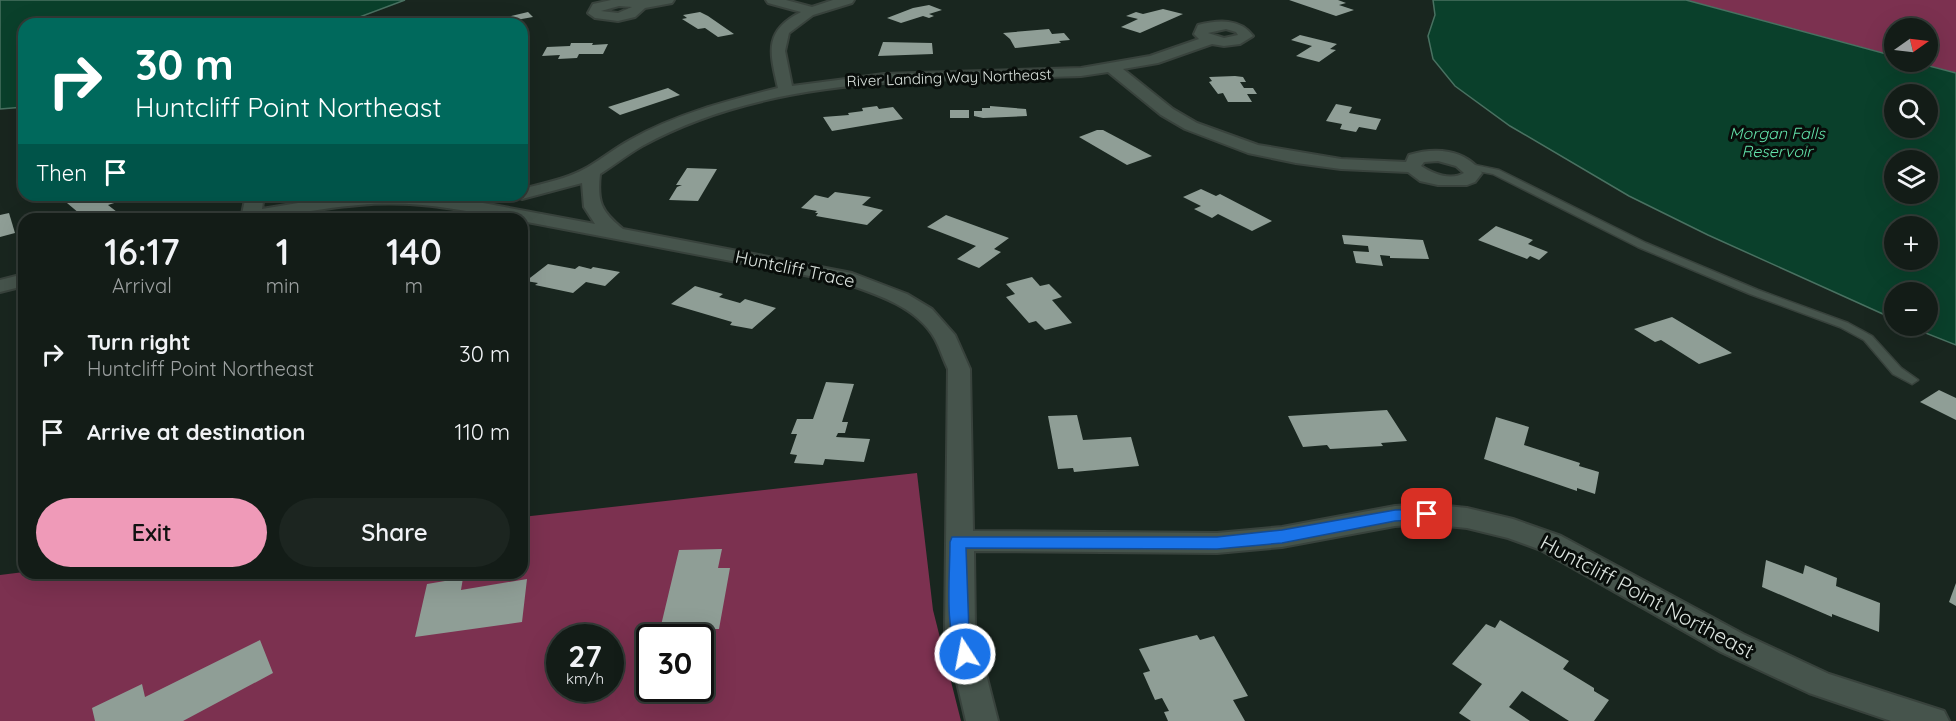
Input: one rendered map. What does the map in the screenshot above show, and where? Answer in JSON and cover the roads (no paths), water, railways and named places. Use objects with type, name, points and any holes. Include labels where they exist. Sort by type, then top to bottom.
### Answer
[{"type":"street","points":[[638,5],[668,0]]},
{"type":"street","points":[[772,0],[813,11]]},
{"type":"street","points":[[786,91],[778,47],[780,38],[791,23],[813,11],[848,0]]},
{"type":"street","name":"River Landing Way Northeast","points":[[528,193],[565,184],[592,172],[636,143],[683,121],[732,104],[786,91],[884,78],[1048,74],[1112,68],[1153,60],[1212,39]]},
{"type":"street","points":[[1112,68],[1167,112],[1216,137],[1296,158],[1341,164],[1412,167],[1426,177],[1450,182],[1469,178],[1473,173],[1470,167],[1450,158],[1428,156],[1414,159],[1412,167]]},
{"type":"street","points":[[592,172],[589,192],[592,207],[598,220],[616,233]]},
{"type":"street","name":"Huntcliff Trace","points":[[267,213],[313,201]]},
{"type":"street","name":"Huntcliff Trace","points":[[436,201],[511,213]]},
{"type":"street","points":[[464,204],[481,201]]},
{"type":"street","name":"Huntcliff Trace","points":[[528,216],[845,277],[884,290],[914,307],[932,321],[944,336],[959,369],[960,632],[982,721]]},
{"type":"street","points":[[0,286],[18,282]]},
{"type":"street","name":"Huntcliff Point Northeast","points":[[958,542],[1217,543],[1282,537],[1395,516],[1427,514],[1467,519],[1512,529],[1551,543],[1732,643],[1820,684],[1933,721]]},
{"type":"lane","points":[[1470,167],[1496,172],[1642,245],[1754,292],[1844,325],[1868,338],[1897,371],[1912,380]]},
{"type":"water","points":[[0,0],[405,0],[357,18],[18,18],[18,108],[0,109]]},
{"type":"water","name":"Morgan Falls Reservoir","points":[[1433,0],[1686,0],[1884,53],[1884,72],[1938,72],[1938,68],[1956,73],[1956,345],[1933,336],[1938,336],[1938,282],[1884,282],[1884,314],[1708,235],[1629,196],[1510,126],[1455,86],[1433,59],[1428,36],[1435,15]]}]
